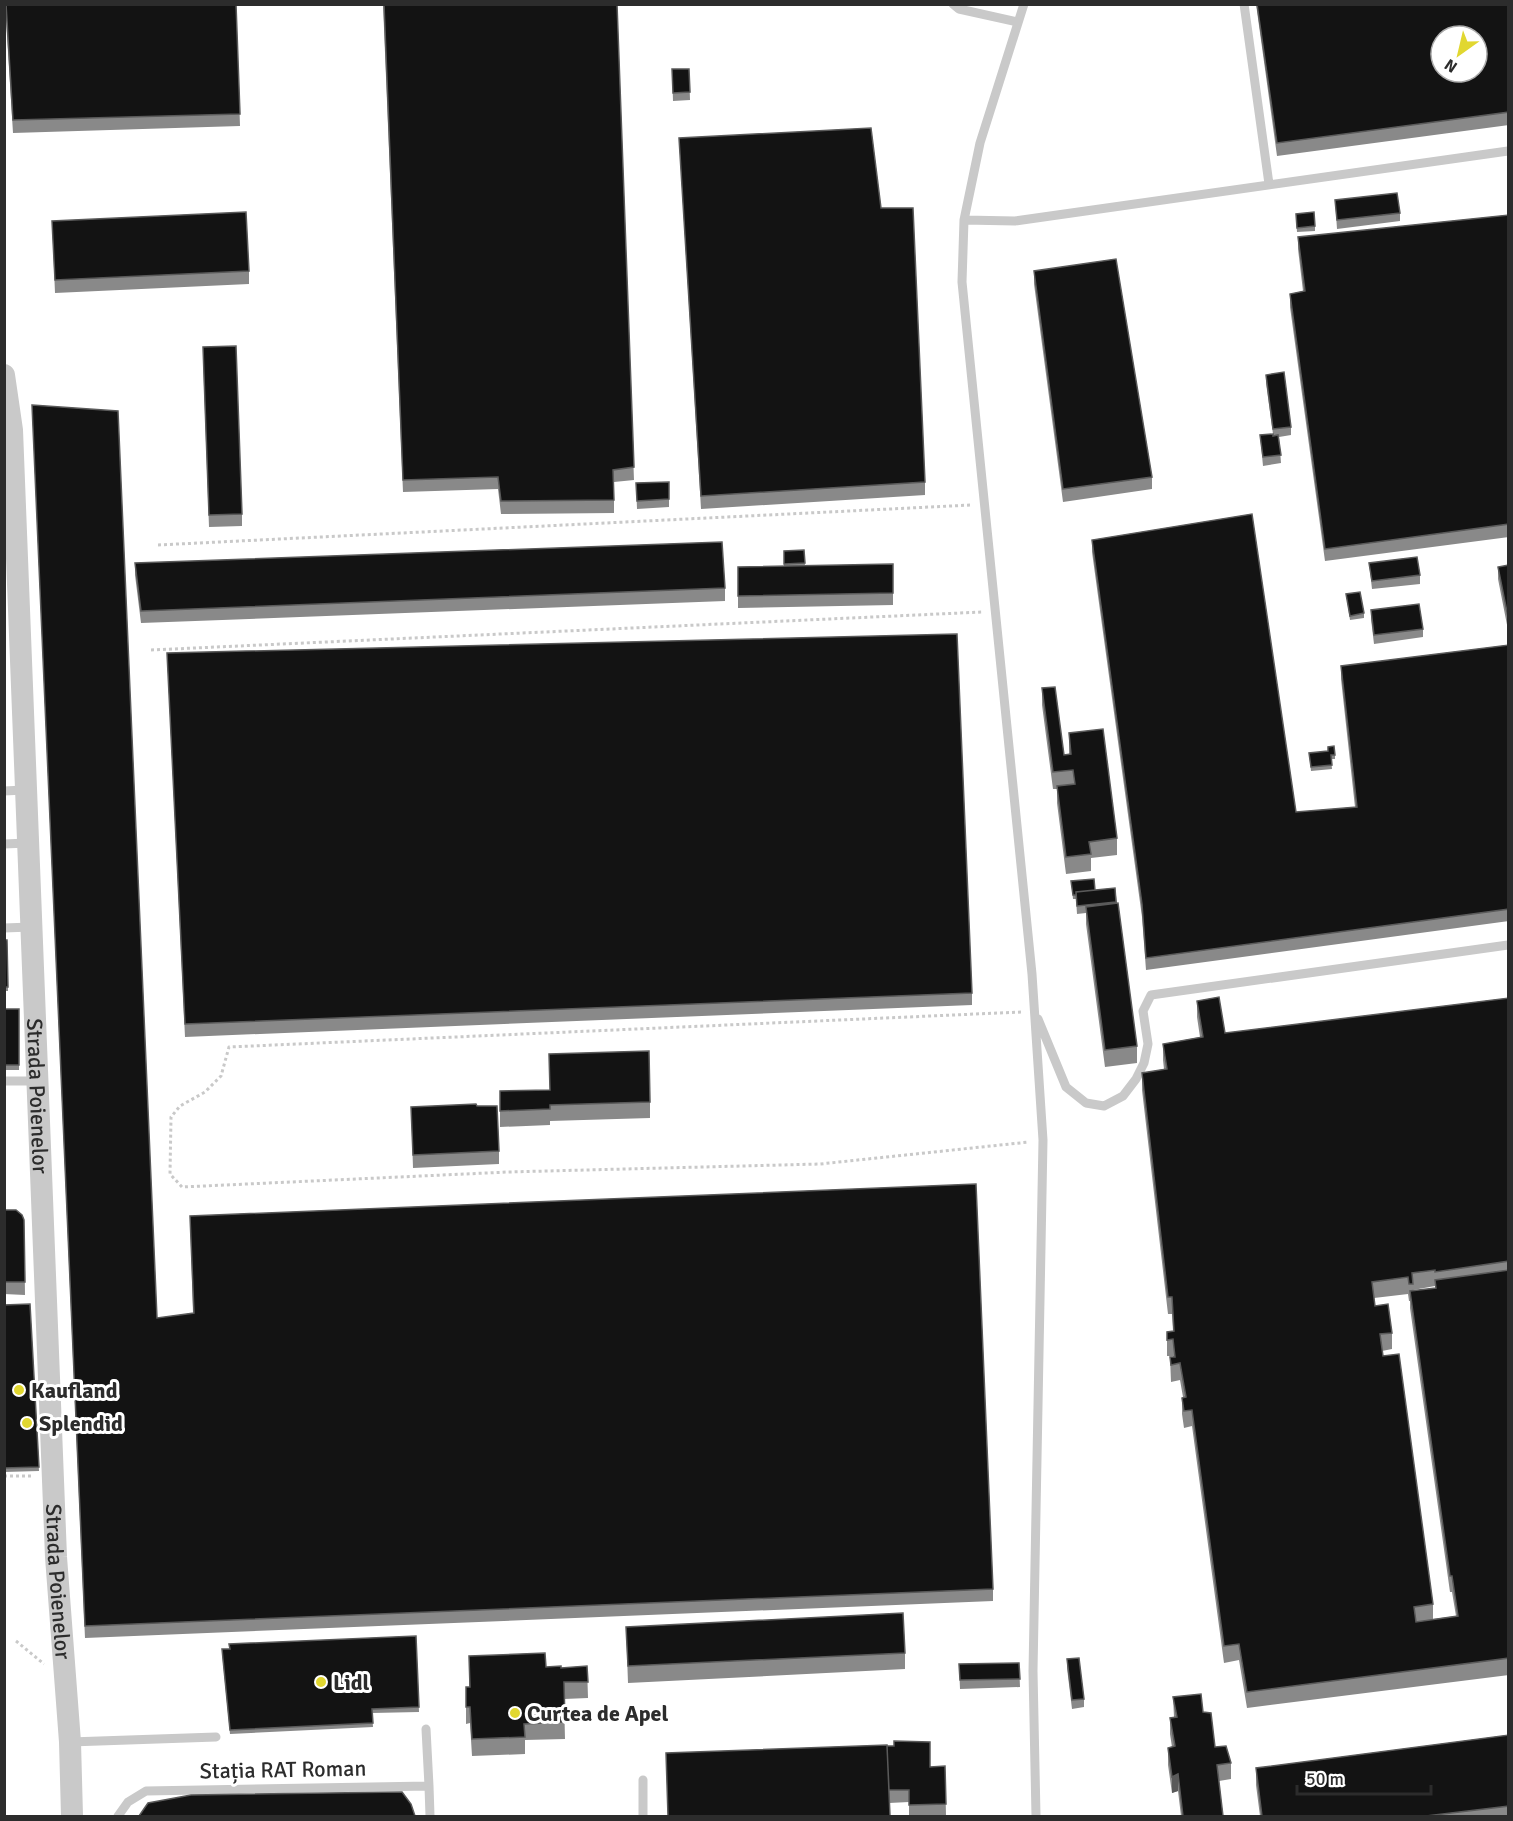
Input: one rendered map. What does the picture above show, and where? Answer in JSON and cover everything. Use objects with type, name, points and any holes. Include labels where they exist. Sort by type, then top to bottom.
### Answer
[{"type":"street","name":"Strada Poienelor","points":[[4,375],[12,430],[14,791],[27,843],[56,1557],[70,1742],[72,1816]]},
{"type":"lane","points":[[953,4],[959,9],[1018,22]]},
{"type":"lane","points":[[1024,4],[980,143],[964,220],[962,282],[1035,1012],[1043,1140],[1033,1671],[1036,1816]]},
{"type":"lane","points":[[1244,4],[1269,184]]},
{"type":"lane","points":[[964,220],[1015,221],[1509,151]]},
{"type":"lane","points":[[4,844],[27,843]]},
{"type":"lane","points":[[4,928],[31,927]]},
{"type":"lane","points":[[1035,1012],[1066,1087],[1086,1103],[1104,1106],[1122,1096],[1136,1079],[1144,1063],[1148,1044],[1143,1011],[1151,995],[1509,945]]},
{"type":"lane","points":[[4,1081],[37,1081]]},
{"type":"lane","points":[[426,1729],[430,1816]]},
{"type":"lane","points":[[70,1742],[216,1737]]},
{"type":"lane","points":[[643,1780],[644,1816]]},
{"type":"lane","name":"Stația RAT Roman","points":[[118,1816],[128,1802],[146,1791],[194,1794],[312,1792],[340,1787],[429,1786]]},
{"type":"lane","points":[[334,1797],[340,1787]]},
{"type":"path","points":[[158,545],[985,505]]},
{"type":"path","points":[[151,650],[996,612]]},
{"type":"path","points":[[1035,1012],[229,1047],[221,1076],[205,1092],[180,1106],[171,1117],[170,1174],[182,1187],[508,1172],[820,1164],[1043,1140]]},
{"type":"path","points":[[4,1476],[35,1476]]},
{"type":"path","points":[[16,1641],[48,1667]]},
{"type":"building","points":[[6,4],[236,4],[240,114],[13,120]]},
{"type":"building","points":[[384,4],[617,4],[634,467],[613,470],[614,500],[501,501],[498,477],[403,480]]},
{"type":"building","points":[[1257,4],[1509,4],[1509,112],[1277,143]]},
{"type":"building","points":[[672,69],[689,69],[690,92],[673,93]]},
{"type":"building","points":[[871,128],[881,208],[913,208],[925,482],[701,496],[679,138]]},
{"type":"building","points":[[1397,193],[1400,213],[1337,220],[1335,200]]},
{"type":"building","points":[[246,212],[249,271],[55,280],[52,221]]},
{"type":"building","points":[[1314,212],[1315,226],[1297,228],[1296,214]]},
{"type":"building","points":[[1509,215],[1509,524],[1325,549],[1290,294],[1305,291],[1298,237]]},
{"type":"building","points":[[1116,259],[1152,477],[1063,489],[1034,271]]},
{"type":"building","points":[[236,346],[242,514],[209,515],[203,347]]},
{"type":"building","points":[[1284,372],[1291,427],[1273,429],[1266,375]]},
{"type":"building","points":[[32,405],[118,411],[157,1318],[194,1313],[190,1216],[976,1184],[993,1589],[85,1626]]},
{"type":"building","points":[[1273,434],[1273,436],[1278,435],[1281,455],[1263,457],[1260,435]]},
{"type":"building","points":[[669,482],[669,499],[637,501],[636,483]]},
{"type":"building","points":[[1252,514],[1296,812],[1357,807],[1341,666],[1509,645],[1509,909],[1146,958],[1142,904],[1092,540]]},
{"type":"building","points":[[722,542],[725,588],[141,611],[135,563]]},
{"type":"building","points":[[804,550],[805,563],[784,564],[784,551]]},
{"type":"building","points":[[1417,557],[1420,575],[1372,581],[1369,563]]},
{"type":"building","points":[[893,564],[893,593],[738,596],[738,567]]},
{"type":"building","points":[[1509,565],[1509,617],[1508,617],[1498,567]]},
{"type":"building","points":[[1360,592],[1364,613],[1350,616],[1346,594]]},
{"type":"building","points":[[1419,604],[1423,629],[1374,635],[1371,610]]},
{"type":"building","points":[[957,634],[972,993],[185,1024],[167,653]]},
{"type":"building","points":[[1055,687],[1064,755],[1071,754],[1069,733],[1103,729],[1117,838],[1089,842],[1091,854],[1066,857],[1057,786],[1075,784],[1073,770],[1053,772],[1042,688]]},
{"type":"building","points":[[1334,746],[1335,755],[1331,755],[1332,765],[1311,767],[1309,753],[1328,751],[1328,747]]},
{"type":"building","points":[[1094,879],[1095,890],[1076,892],[1076,895],[1073,895],[1071,881]]},
{"type":"building","points":[[1115,888],[1116,902],[1077,906],[1076,892]]},
{"type":"building","points":[[1118,903],[1137,1046],[1105,1050],[1086,907]]},
{"type":"building","points":[[4,940],[7,940],[8,987],[4,987]]},
{"type":"building","points":[[1219,997],[1225,1033],[1509,998],[1509,1261],[1435,1272],[1435,1270],[1412,1273],[1413,1284],[1409,1284],[1408,1277],[1372,1282],[1375,1306],[1388,1304],[1392,1333],[1380,1334],[1383,1356],[1399,1354],[1433,1604],[1414,1607],[1416,1622],[1458,1616],[1452,1576],[1450,1576],[1410,1291],[1436,1288],[1435,1280],[1509,1270],[1509,1658],[1247,1692],[1239,1644],[1224,1646],[1192,1410],[1184,1411],[1182,1398],[1186,1397],[1180,1363],[1171,1365],[1170,1357],[1175,1357],[1173,1339],[1167,1340],[1167,1332],[1174,1331],[1172,1297],[1168,1297],[1142,1073],[1167,1069],[1163,1044],[1203,1037],[1197,1001]]},
{"type":"building","points":[[4,1009],[19,1009],[19,1065],[4,1065]]},
{"type":"building","points":[[649,1051],[650,1102],[550,1105],[550,1109],[500,1111],[500,1091],[550,1090],[549,1054]]},
{"type":"building","points":[[476,1104],[477,1106],[497,1106],[499,1151],[413,1155],[411,1107]]},
{"type":"building","points":[[4,1210],[16,1210],[24,1220],[25,1282],[4,1282]]},
{"type":"building","name":"Kaufland","points":[[30,1304],[39,1467],[4,1468],[4,1305]]},
{"type":"building","points":[[903,1613],[905,1653],[628,1666],[626,1627]]},
{"type":"building","name":"Lidl","points":[[416,1636],[419,1707],[372,1709],[373,1723],[230,1730],[222,1649],[230,1649],[229,1644]]},
{"type":"building","name":"Curtea de Apel","points":[[545,1653],[546,1667],[587,1666],[588,1682],[564,1682],[565,1722],[524,1724],[525,1737],[472,1739],[470,1707],[466,1707],[466,1687],[470,1687],[469,1656]]},
{"type":"building","points":[[1079,1658],[1084,1699],[1072,1700],[1067,1659]]},
{"type":"building","points":[[1019,1663],[1020,1679],[960,1680],[959,1664]]},
{"type":"building","points":[[1201,1694],[1203,1712],[1211,1713],[1215,1747],[1226,1746],[1231,1763],[1217,1765],[1223,1816],[1183,1816],[1178,1774],[1172,1777],[1168,1748],[1175,1746],[1170,1718],[1177,1717],[1173,1697]]},
{"type":"building","points":[[1509,1735],[1509,1806],[1426,1816],[1262,1816],[1256,1768]]},
{"type":"building","points":[[894,1741],[930,1742],[930,1767],[945,1766],[946,1804],[909,1805],[909,1790],[889,1790],[887,1746],[894,1746]]},
{"type":"building","points":[[887,1745],[890,1816],[668,1816],[666,1753]]},
{"type":"building","points":[[402,1792],[411,1804],[415,1816],[139,1816],[148,1803],[191,1795]]},
{"type":"place","name":"Kaufland","points":[[19,1390]]},
{"type":"place","name":"Splendid","points":[[27,1423]]},
{"type":"place","name":"Lidl","points":[[321,1682]]},
{"type":"place","name":"Curtea de Apel","points":[[515,1713]]}]
